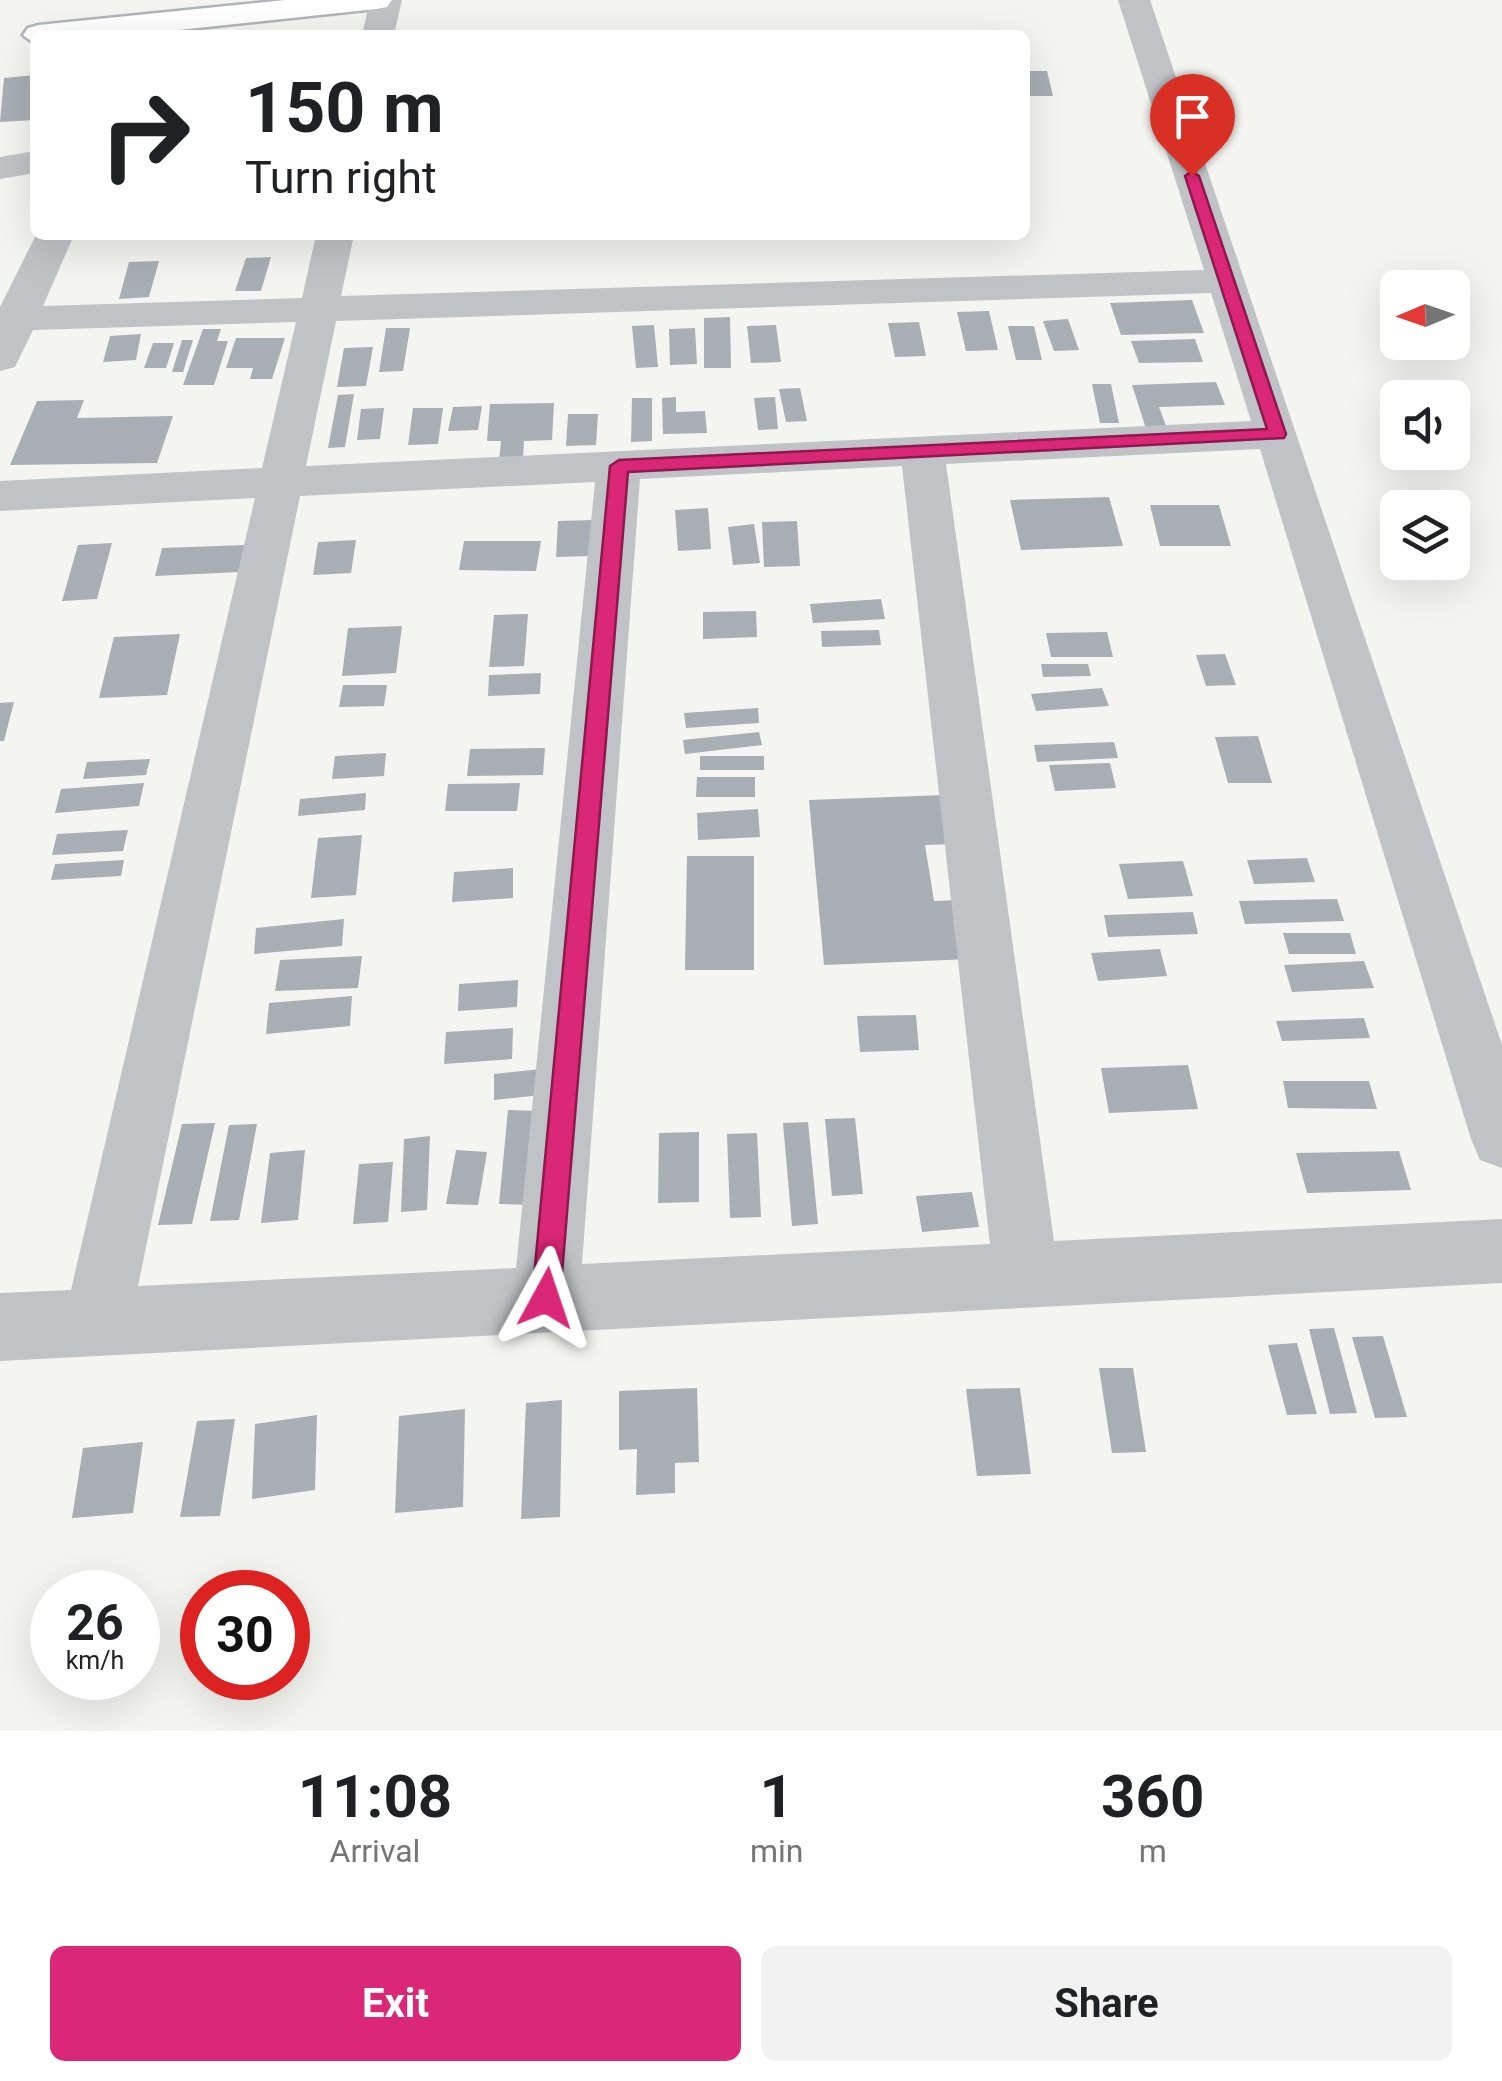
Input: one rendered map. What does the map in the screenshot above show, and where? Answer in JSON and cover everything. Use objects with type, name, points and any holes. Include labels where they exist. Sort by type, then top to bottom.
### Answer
[{"type":"street","points":[[147,29],[376,0]]},
{"type":"street","points":[[379,30],[386,0]]},
{"type":"street","points":[[1134,0],[1278,434],[1502,1138]]},
{"type":"street","points":[[0,39],[30,36]]},
{"type":"street","points":[[0,168],[30,163]]},
{"type":"street","points":[[0,358],[9,318],[52,240]]},
{"type":"street","points":[[97,1322],[334,240]]},
{"type":"street","points":[[9,318],[1227,281]]},
{"type":"street","points":[[0,496],[1278,434]]},
{"type":"street","points":[[922,451],[1026,1274]]},
{"type":"street","points":[[546,1298],[619,466]]},
{"type":"street","points":[[0,1326],[1502,1252]]},
{"type":"building","points":[[1030,71],[1047,71],[1053,96],[1030,96]]},
{"type":"building","points":[[30,75],[30,120],[0,122],[4,78]]},
{"type":"building","points":[[271,257],[261,291],[235,291],[246,258]]},
{"type":"building","points":[[159,261],[149,297],[119,299],[129,262]]},
{"type":"building","points":[[1192,300],[1204,333],[1121,335],[1110,303]]},
{"type":"building","points":[[989,311],[998,350],[966,351],[957,312]]},
{"type":"building","points":[[730,317],[731,368],[704,368],[704,318]]},
{"type":"building","points":[[1068,319],[1079,350],[1054,351],[1043,321]]},
{"type":"building","points":[[919,322],[926,356],[895,357],[888,323]]},
{"type":"building","points":[[654,325],[658,367],[636,368],[632,326]]},
{"type":"building","points":[[776,325],[781,362],[751,363],[747,326]]},
{"type":"building","points":[[1008,326],[1034,326],[1042,360],[1016,360]]},
{"type":"building","points":[[386,328],[410,328],[403,371],[379,372]]},
{"type":"building","points":[[695,328],[697,364],[670,365],[669,329]]},
{"type":"building","points":[[203,329],[221,329],[217,341],[228,341],[214,385],[183,385]]},
{"type":"building","points":[[141,334],[136,360],[103,362],[110,336]]},
{"type":"building","points":[[236,338],[285,338],[272,379],[250,379],[253,368],[226,368]]},
{"type":"building","points":[[1195,339],[1203,362],[1139,363],[1131,341]]},
{"type":"building","points":[[182,340],[193,340],[183,372],[172,372]]},
{"type":"building","points":[[153,343],[174,343],[166,368],[144,368]]},
{"type":"building","points":[[373,347],[366,386],[337,387],[344,348]]},
{"type":"building","points":[[1216,382],[1225,405],[1159,407],[1169,434],[1148,435],[1132,385]]},
{"type":"building","points":[[1092,384],[1111,384],[1119,423],[1100,423]]},
{"type":"building","points":[[800,388],[807,421],[786,422],[779,389]]},
{"type":"building","points":[[354,394],[345,447],[328,448],[338,395]]},
{"type":"building","points":[[676,397],[676,412],[705,411],[707,433],[663,434],[662,398]]},
{"type":"building","points":[[775,397],[778,429],[758,430],[754,398]]},
{"type":"building","points":[[632,398],[652,398],[652,441],[631,442]]},
{"type":"building","points":[[84,400],[77,418],[173,416],[157,463],[10,465],[37,401]]},
{"type":"building","points":[[554,403],[552,440],[524,441],[523,460],[499,461],[501,441],[487,441],[490,404]]},
{"type":"building","points":[[482,406],[478,430],[448,431],[453,407]]},
{"type":"building","points":[[384,408],[380,439],[357,440],[361,409]]},
{"type":"building","points":[[413,408],[443,408],[438,444],[408,445]]},
{"type":"building","points":[[568,414],[598,414],[596,445],[566,446]]},
{"type":"building","points":[[1109,497],[1123,546],[1021,550],[1010,500]]},
{"type":"building","points":[[1150,505],[1219,505],[1231,546],[1160,546]]},
{"type":"building","points":[[708,508],[711,549],[678,551],[675,510]]},
{"type":"building","points":[[593,520],[591,556],[556,557],[558,521]]},
{"type":"building","points":[[797,521],[800,566],[764,567],[762,522]]},
{"type":"building","points":[[754,524],[760,563],[733,565],[728,527]]},
{"type":"building","points":[[356,540],[351,573],[313,575],[318,542]]},
{"type":"building","points":[[464,541],[541,541],[536,571],[459,570]]},
{"type":"building","points":[[112,543],[97,599],[62,601],[78,545]]},
{"type":"building","points":[[245,545],[240,572],[155,576],[162,548]]},
{"type":"building","points":[[881,599],[885,619],[813,623],[810,604]]},
{"type":"building","points":[[756,611],[757,637],[703,639],[703,612]]},
{"type":"building","points":[[528,614],[524,666],[489,667],[494,615]]},
{"type":"building","points":[[402,626],[396,673],[342,676],[348,628]]},
{"type":"building","points":[[879,630],[881,645],[822,647],[821,631]]},
{"type":"building","points":[[1107,632],[1113,657],[1051,657],[1046,633]]},
{"type":"building","points":[[180,634],[167,695],[99,698],[114,637]]},
{"type":"building","points":[[1225,654],[1236,685],[1206,686],[1196,655]]},
{"type":"building","points":[[1041,664],[1088,664],[1091,676],[1043,677]]},
{"type":"building","points":[[541,673],[540,694],[488,696],[489,675]]},
{"type":"building","points":[[343,685],[387,685],[384,706],[339,707]]},
{"type":"building","points":[[1102,688],[1109,706],[1036,711],[1031,694]]},
{"type":"building","points":[[14,702],[4,741],[0,741],[0,703]]},
{"type":"building","points":[[758,708],[759,723],[686,728],[684,713]]},
{"type":"building","points":[[759,732],[762,745],[685,754],[683,740]]},
{"type":"building","points":[[1258,736],[1272,783],[1228,783],[1215,737]]},
{"type":"building","points":[[1114,742],[1118,758],[1037,762],[1034,745]]},
{"type":"building","points":[[545,748],[543,775],[467,776],[470,749]]},
{"type":"building","points":[[386,753],[384,776],[332,779],[335,756]]},
{"type":"building","points":[[700,756],[764,756],[764,770],[700,770]]},
{"type":"building","points":[[150,759],[146,775],[83,779],[87,762]]},
{"type":"building","points":[[1110,763],[1116,788],[1055,791],[1049,765]]},
{"type":"building","points":[[697,777],[755,777],[755,797],[696,797]]},
{"type":"building","points":[[144,783],[139,806],[55,813],[61,789]]},
{"type":"building","points":[[520,783],[517,811],[445,811],[448,784]]},
{"type":"building","points":[[366,793],[365,810],[298,816],[300,799]]},
{"type":"building","points":[[945,795],[953,844],[925,845],[934,901],[961,900],[971,959],[824,965],[809,800]]},
{"type":"building","points":[[758,809],[760,837],[698,840],[697,813]]},
{"type":"building","points":[[128,830],[123,851],[52,855],[57,834]]},
{"type":"building","points":[[362,835],[356,895],[311,898],[318,838]]},
{"type":"building","points":[[687,856],[754,856],[754,970],[685,970]]},
{"type":"building","points":[[1307,858],[1315,882],[1254,884],[1247,860]]},
{"type":"building","points":[[124,860],[121,876],[51,880],[55,864]]},
{"type":"building","points":[[1183,861],[1193,896],[1128,899],[1119,864]]},
{"type":"building","points":[[513,868],[513,898],[452,902],[454,872]]},
{"type":"building","points":[[1337,899],[1344,921],[1245,924],[1239,901]]},
{"type":"building","points":[[1193,912],[1198,934],[1108,937],[1104,915]]},
{"type":"building","points":[[344,919],[342,946],[254,954],[256,928]]},
{"type":"building","points":[[1283,933],[1350,933],[1356,954],[1289,954]]},
{"type":"building","points":[[1160,949],[1167,976],[1098,981],[1091,953]]},
{"type":"building","points":[[362,956],[358,988],[275,991],[280,960]]},
{"type":"building","points":[[1364,961],[1374,988],[1292,992],[1284,965]]},
{"type":"building","points":[[518,980],[517,1007],[458,1011],[459,984]]},
{"type":"building","points":[[352,996],[350,1026],[266,1034],[269,1003]]},
{"type":"building","points":[[916,1015],[919,1050],[860,1052],[857,1016]]},
{"type":"building","points":[[1364,1018],[1370,1038],[1282,1041],[1276,1021]]},
{"type":"building","points":[[513,1028],[512,1059],[444,1064],[446,1032]]},
{"type":"building","points":[[1188,1065],[1198,1109],[1109,1113],[1101,1068]]},
{"type":"building","points":[[541,1069],[542,1095],[494,1100],[494,1074]]},
{"type":"building","points":[[1283,1081],[1369,1081],[1377,1109],[1288,1108]]},
{"type":"building","points":[[508,1110],[539,1111],[532,1205],[499,1204]]},
{"type":"building","points":[[855,1118],[863,1194],[832,1196],[825,1119]]},
{"type":"building","points":[[808,1122],[818,1224],[792,1226],[783,1123]]},
{"type":"building","points":[[215,1123],[192,1224],[158,1225],[182,1124]]},
{"type":"building","points":[[257,1124],[239,1220],[210,1221],[229,1125]]},
{"type":"building","points":[[699,1132],[699,1202],[658,1203],[659,1133]]},
{"type":"building","points":[[757,1133],[761,1217],[730,1218],[727,1134]]},
{"type":"building","points":[[430,1136],[427,1210],[401,1212],[404,1139]]},
{"type":"building","points":[[305,1150],[298,1220],[261,1223],[270,1153]]},
{"type":"building","points":[[456,1150],[487,1152],[478,1205],[446,1204]]},
{"type":"building","points":[[1399,1151],[1411,1190],[1307,1193],[1296,1153]]},
{"type":"building","points":[[393,1162],[388,1222],[353,1224],[359,1164]]},
{"type":"building","points":[[972,1192],[979,1227],[922,1232],[916,1196]]},
{"type":"building","points":[[1334,1328],[1357,1413],[1330,1414],[1309,1329]]},
{"type":"building","points":[[1383,1336],[1407,1417],[1375,1418],[1352,1337]]},
{"type":"building","points":[[1297,1343],[1317,1414],[1287,1415],[1268,1345]]},
{"type":"building","points":[[1099,1368],[1133,1368],[1146,1452],[1112,1453]]},
{"type":"building","points":[[697,1388],[699,1462],[675,1463],[675,1493],[636,1495],[637,1449],[619,1450],[619,1391]]},
{"type":"building","points":[[1020,1388],[1031,1474],[977,1476],[966,1389]]},
{"type":"building","points":[[562,1400],[560,1517],[521,1519],[526,1403]]},
{"type":"building","points":[[465,1409],[463,1507],[395,1513],[399,1416]]},
{"type":"building","points":[[317,1415],[315,1490],[252,1499],[255,1424]]},
{"type":"building","points":[[235,1419],[220,1516],[180,1517],[197,1421]]},
{"type":"building","points":[[143,1442],[133,1513],[72,1518],[83,1448]]},
{"type":"route","points":[[546,1298],[619,466],[1278,434],[1192,176]]}]
